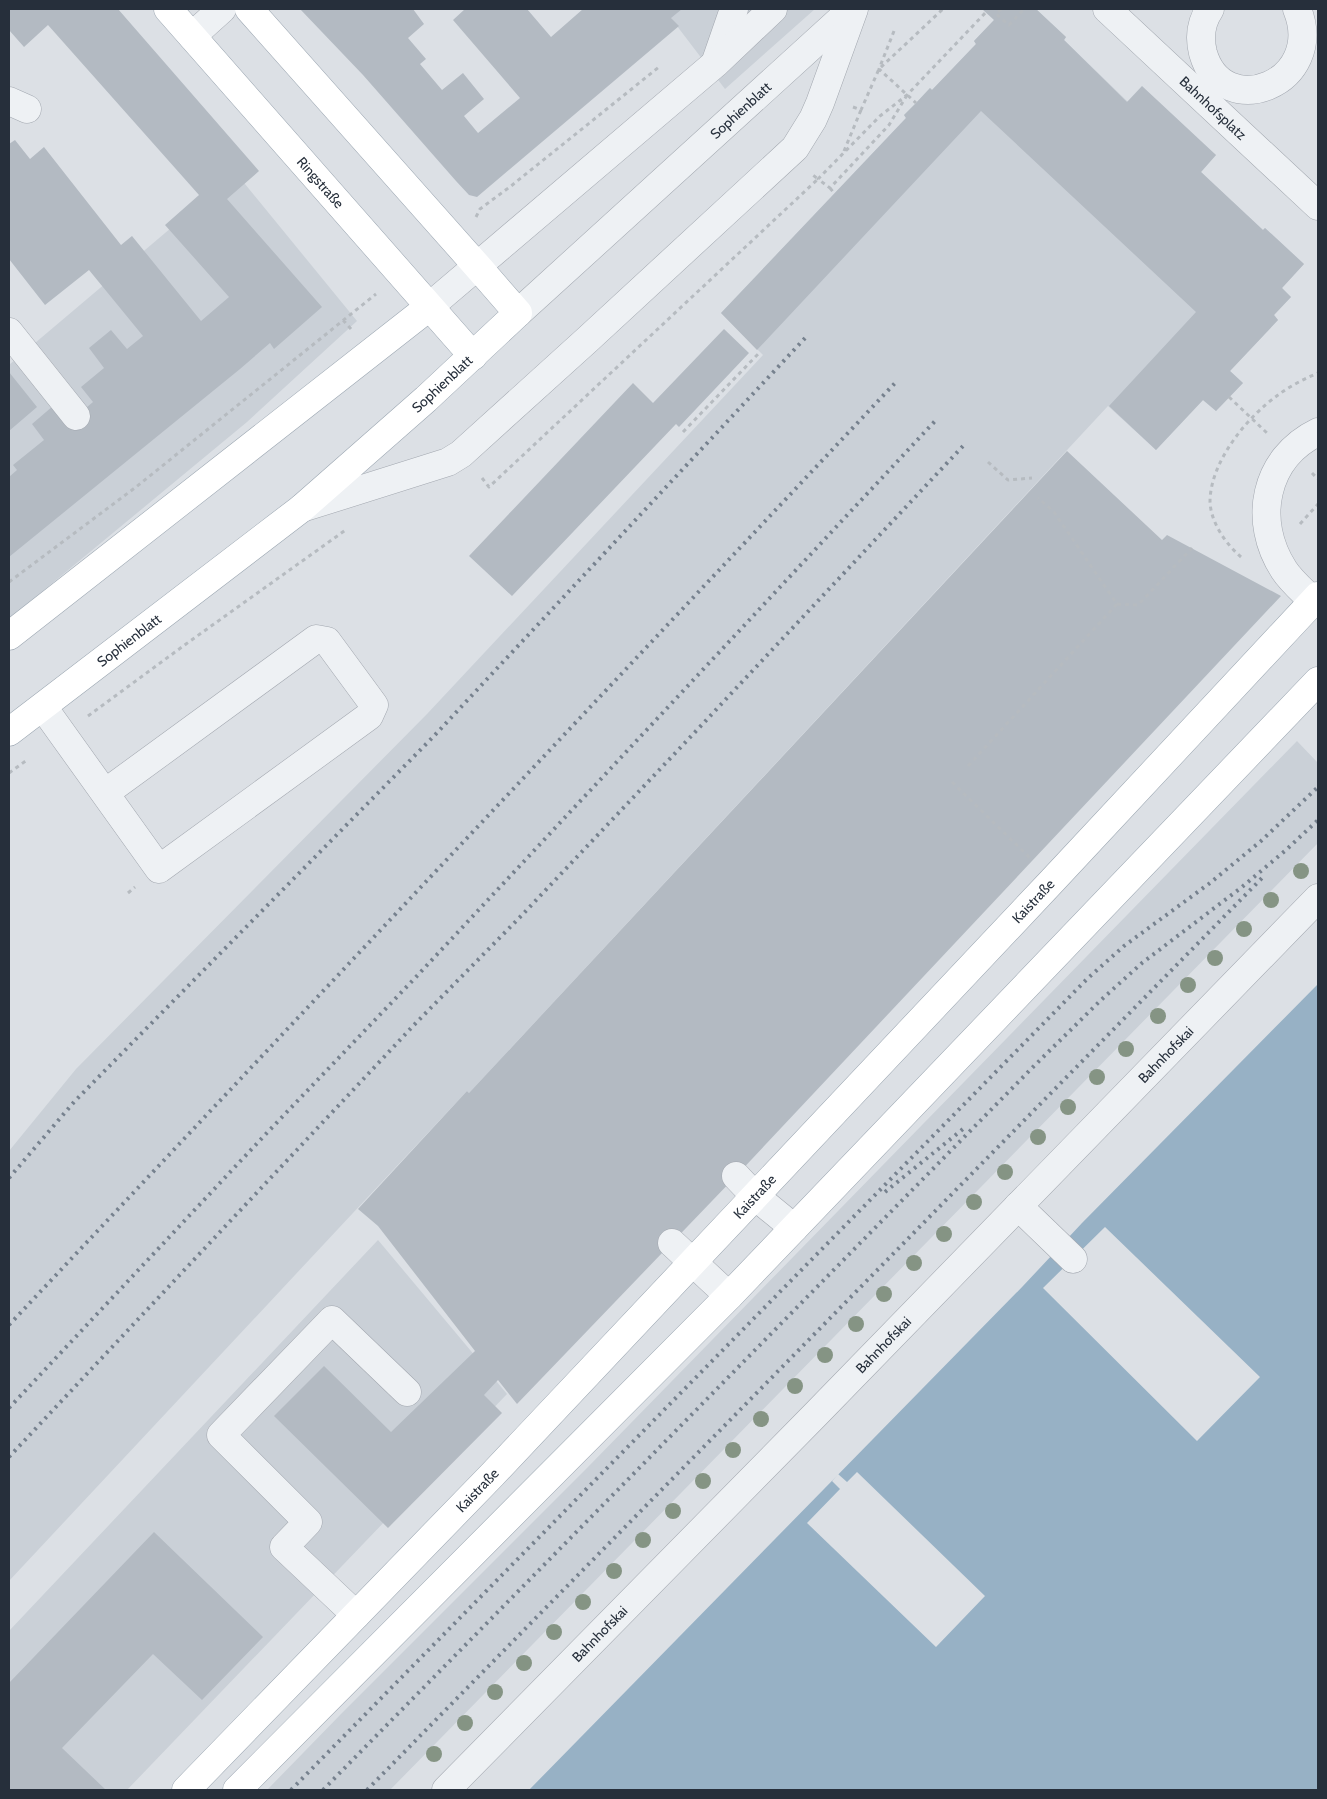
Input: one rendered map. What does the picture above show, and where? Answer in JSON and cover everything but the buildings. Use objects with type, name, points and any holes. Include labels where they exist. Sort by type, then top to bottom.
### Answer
[{"type":"main road","name":"Ringstraße","points":[[168,9],[473,356]]},
{"type":"main road","points":[[249,9],[518,314]]},
{"type":"main road","points":[[9,636],[429,307]]},
{"type":"main road","name":"Sophienblatt","points":[[9,732],[302,508],[518,314]]},
{"type":"main road","name":"Kaistraße","points":[[186,1790],[492,1475],[1316,598]]},
{"type":"main road","points":[[237,1790],[729,1296],[1318,681]]},
{"type":"street","points":[[192,36],[222,9]]},
{"type":"street","points":[[716,63],[734,9]]},
{"type":"street","points":[[429,307],[716,63],[774,9]]},
{"type":"street","points":[[302,508],[454,458],[609,320],[795,148],[813,119],[822,98],[854,9]]},
{"type":"street","name":"Sophienblatt","points":[[518,314],[854,9]]},
{"type":"street","name":"Bahnhofsplatz","points":[[1108,9],[1318,206]]},
{"type":"street","name":"Bahnhofsplatz","points":[[1210,9],[1203,23],[1201,34],[1205,58],[1219,77],[1239,88],[1250,90],[1262,89],[1283,81],[1299,64],[1304,54],[1306,31],[1297,9]]},
{"type":"street","points":[[9,332],[76,416]]},
{"type":"street","points":[[1316,598],[1284,571],[1271,542],[1266,516],[1270,487],[1278,468],[1289,452],[1300,442],[1318,432]]},
{"type":"street","points":[[43,707],[159,869],[368,716],[374,705],[327,641],[316,639],[105,793]]},
{"type":"street","name":"Bahnhofskai","points":[[446,1790],[816,1414],[1318,898]]},
{"type":"street","points":[[736,1176],[755,1196],[794,1228]]},
{"type":"street","points":[[1018,1206],[1073,1259]]},
{"type":"street","points":[[672,1243],[729,1296]]},
{"type":"street","points":[[356,1614],[284,1547],[308,1522],[220,1435],[332,1320],[406,1392]]},
{"type":"path","points":[[878,69],[944,9]]},
{"type":"path","points":[[478,475],[490,487],[818,179],[880,116],[907,95],[989,9]]},
{"type":"path","points":[[994,9],[1009,24],[1021,9]]},
{"type":"path","points":[[1001,9],[996,14],[1009,25],[1023,10],[1021,9]]},
{"type":"path","points":[[843,154],[894,31]]},
{"type":"path","points":[[478,216],[480,209],[661,65]]},
{"type":"path","points":[[878,69],[916,103]]},
{"type":"path","points":[[830,188],[889,125],[907,95]]},
{"type":"path","points":[[822,98],[861,110]]},
{"type":"path","points":[[812,175],[834,193]]},
{"type":"path","points":[[9,582],[136,487],[376,294]]},
{"type":"path","points":[[683,432],[760,352]]},
{"type":"path","points":[[1212,486],[1228,448],[1263,407],[1282,391],[1318,373]]},
{"type":"path","points":[[1229,397],[1259,426]]},
{"type":"path","points":[[988,462],[1008,480],[1032,478]]},
{"type":"path","points":[[1038,498],[1054,512],[1117,604]]},
{"type":"path","points":[[9,773],[349,527]]},
{"type":"path","points":[[1117,604],[1138,605],[1192,548]]},
{"type":"path","points":[[968,766],[1117,604]]},
{"type":"path","points":[[952,782],[1053,880]]},
{"type":"shaded area","points":[[664,9],[815,9],[725,89]]},
{"type":"shaded area","points":[[1027,9],[1036,9],[1066,37],[1064,40],[1127,101],[1216,155],[1201,172],[1263,230],[1265,228],[1304,264],[1282,288],[1291,297],[1274,315],[1278,320],[1230,371],[1243,383],[1216,411],[1203,400],[1156,450],[1108,406],[469,1093],[467,1091],[9,1581],[9,1151],[76,1069],[427,714],[763,355],[721,313],[906,118],[904,115],[930,88],[932,90],[976,44],[974,41],[994,20],[1006,32]]},
{"type":"shaded area","points":[[236,173],[357,321],[247,422],[9,619],[9,365]]},
{"type":"shaded area","points":[[1297,741],[1318,763],[1318,843],[390,1790],[267,1790],[587,1468]]},
{"type":"shaded area","points":[[378,1240],[507,1394],[127,1790],[9,1790],[9,1631]]},
{"type":"water","points":[[1318,984],[1318,1790],[529,1790],[1023,1286],[1082,1223]]},
{"type":"pier","points":[[1105,1227],[1260,1377],[1197,1441],[1043,1288]]},
{"type":"pier","points":[[857,1472],[985,1596],[936,1647],[807,1523],[840,1489],[832,1481],[838,1474],[847,1482]]},
{"type":"railway","points":[[9,1178],[74,1102],[434,736],[806,337]]},
{"type":"railway","points":[[9,1325],[895,383]]},
{"type":"railway","points":[[9,1408],[416,977],[936,420]]},
{"type":"railway","points":[[9,1457],[414,1025],[523,914],[963,446]]},
{"type":"railway","points":[[291,1790],[1087,979],[1124,946],[1210,883],[1261,841],[1318,787]]},
{"type":"railway","points":[[323,1790],[1101,1000],[1142,963],[1242,887],[1318,820]]},
{"type":"railway","points":[[367,1790],[1262,878]]},
{"type":"railway","points":[[885,1192],[963,1129]]}]
